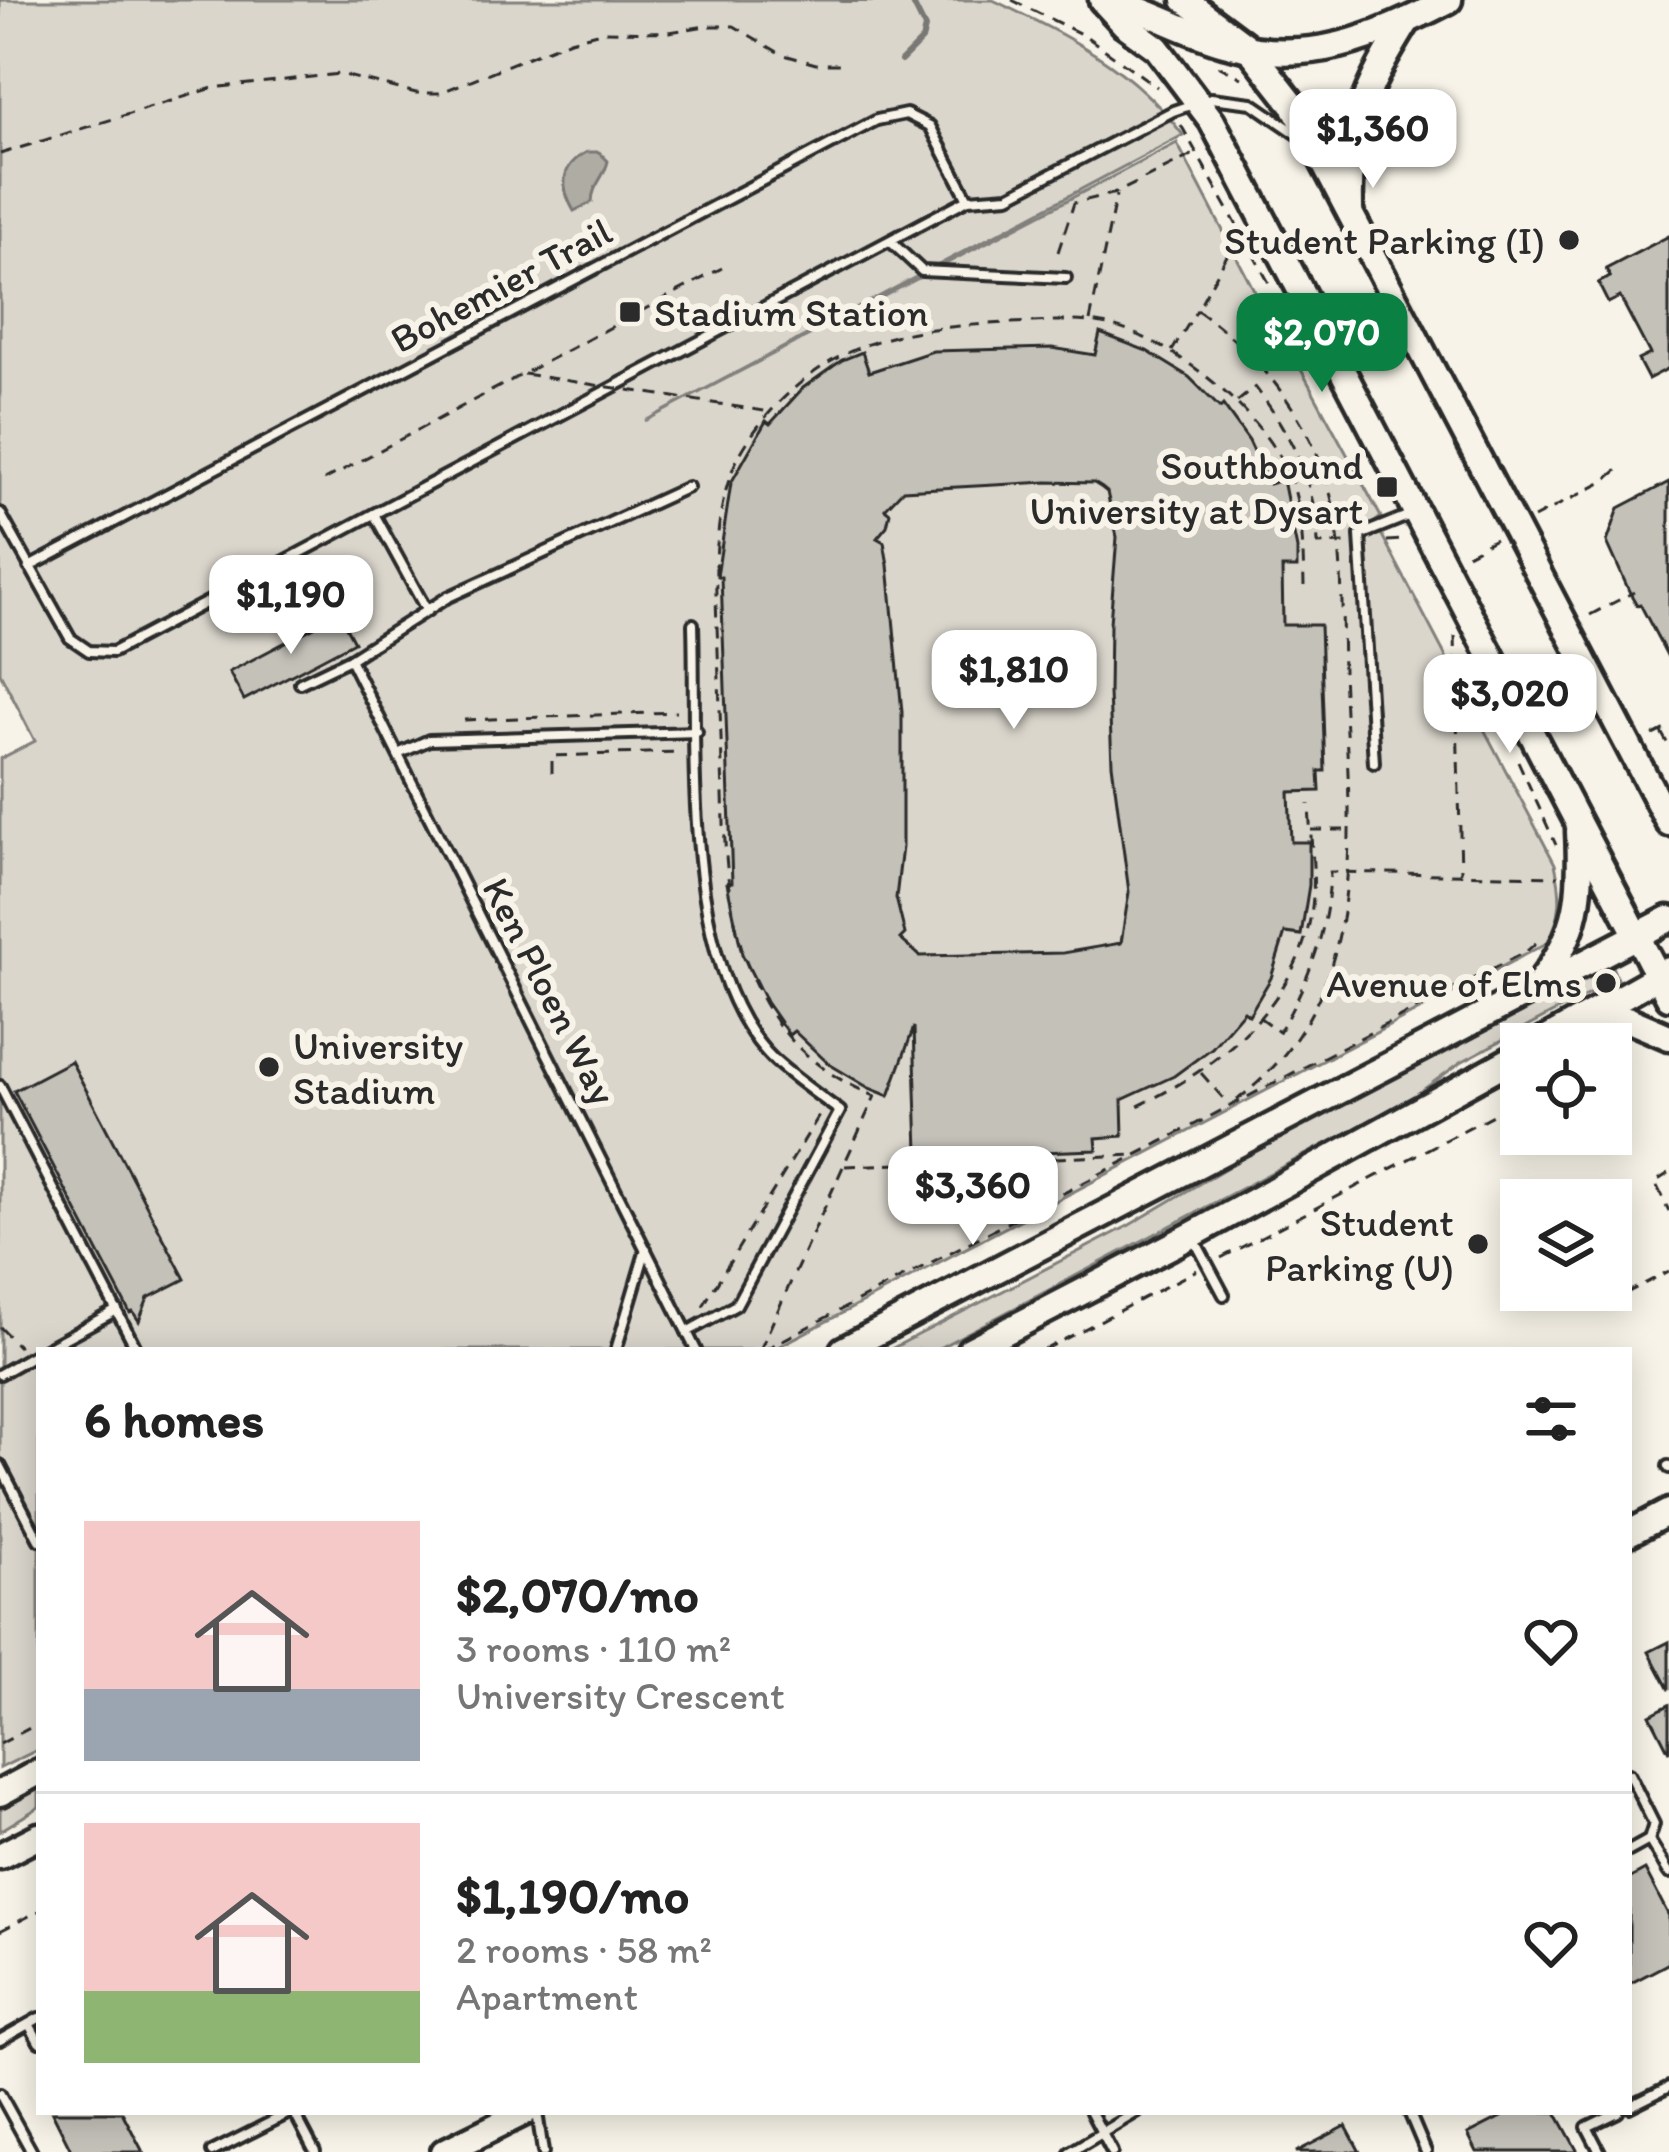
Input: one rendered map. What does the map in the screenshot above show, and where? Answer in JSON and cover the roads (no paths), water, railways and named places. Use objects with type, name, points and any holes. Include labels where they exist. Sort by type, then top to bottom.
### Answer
[{"type":"main road","points":[[1106,0],[1149,10],[1211,39],[1292,53],[1354,44],[1449,0]]},
{"type":"main road","points":[[1106,0],[1166,58],[1200,100],[1665,981],[1577,1023]]},
{"type":"main road","points":[[1186,0],[1249,48],[1285,89],[1669,823]]},
{"type":"main road","points":[[1350,212],[1350,158],[1361,100],[1407,21]]},
{"type":"main road","points":[[1538,985],[1564,950],[1577,911],[1578,823]]},
{"type":"main road","points":[[849,1347],[1669,919]]},
{"type":"main road","points":[[1602,1023],[1628,1019],[1669,1037]]},
{"type":"main road","points":[[976,1347],[1500,1067]]},
{"type":"main road","points":[[1632,1531],[1669,1512]]},
{"type":"main road","points":[[0,1793],[36,1774]]},
{"type":"main road","points":[[0,1856],[36,1838]]},
{"type":"main road","points":[[444,2152],[519,2115]]},
{"type":"lane","points":[[0,513],[70,638],[88,651],[113,652],[968,200],[1010,196],[1173,111],[1222,97],[1252,103],[1316,148]]},
{"type":"lane","name":"Bohemier Trail","points":[[28,567],[877,120],[906,114],[930,126],[968,200]]},
{"type":"lane","points":[[890,241],[922,271],[1066,278]]},
{"type":"lane","points":[[300,683],[350,659],[448,597],[688,487]]},
{"type":"lane","points":[[1374,763],[1360,535],[1417,512]]},
{"type":"lane","points":[[374,514],[427,611]]},
{"type":"lane","points":[[687,1332],[736,1305],[840,1111],[772,1058],[743,1017],[720,971],[700,865],[693,624]]},
{"type":"lane","name":"Ken Ploen Way","points":[[350,659],[694,1347]]},
{"type":"lane","points":[[398,754],[428,740],[697,732]]},
{"type":"lane","points":[[0,1086],[136,1347]]},
{"type":"lane","points":[[1192,1235],[1224,1295]]},
{"type":"lane","points":[[617,1347],[646,1249]]},
{"type":"lane","points":[[49,1347],[117,1310]]},
{"type":"lane","points":[[0,1374],[36,1354]]},
{"type":"lane","points":[[0,1465],[36,1534]]},
{"type":"lane","points":[[1632,1780],[1654,1824],[1649,1840],[1632,1849]]},
{"type":"lane","points":[[1649,1840],[1669,1873]]},
{"type":"lane","points":[[0,2040],[36,2020]]},
{"type":"lane","points":[[29,2024],[36,2037]]},
{"type":"lane","points":[[1632,2106],[1669,2087]]},
{"type":"lane","points":[[0,2094],[32,2152]]},
{"type":"lane","points":[[212,2152],[287,2115]]},
{"type":"lane","points":[[295,2115],[316,2152]]},
{"type":"lane","points":[[537,2115],[543,2152]]},
{"type":"lane","points":[[1092,2115],[1112,2152]]},
{"type":"lane","points":[[1070,2152],[1132,2115]]},
{"type":"lane","points":[[1409,2115],[1426,2152]]},
{"type":"lane","points":[[1600,2152],[1587,2127],[1612,2115]]},
{"type":"waterway","points":[[842,0],[871,0]]},
{"type":"waterway","points":[[901,61],[922,40],[925,28],[911,0]]},
{"type":"place","name":"Student Parking (I)","points":[[1569,240]]},
{"type":"place","name":"Stadium Station","points":[[630,312]]},
{"type":"place","name":"Southbound University at Dysart","points":[[1387,487]]},
{"type":"place","name":"Avenue of Elms","points":[[1606,983]]},
{"type":"place","name":"University Stadium","points":[[269,1067]]},
{"type":"place","name":"Student Parking (U)","points":[[1478,1244]]}]
